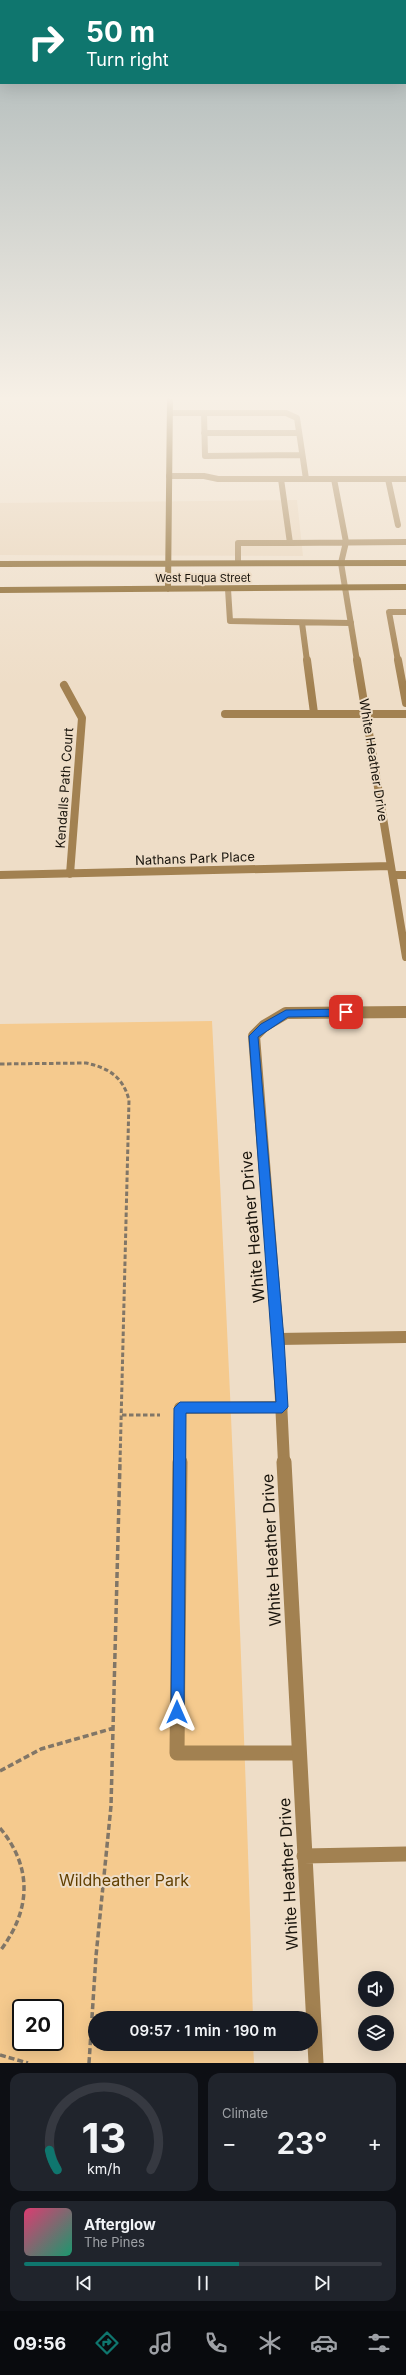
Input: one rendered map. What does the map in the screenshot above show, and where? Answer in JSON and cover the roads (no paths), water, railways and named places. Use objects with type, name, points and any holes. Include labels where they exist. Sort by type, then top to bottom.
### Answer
[{"type":"main road","points":[[168,589],[169,494]]},
{"type":"main road","name":"West Fuqua Street","points":[[0,564],[406,563]]},
{"type":"main road","name":"West Fuqua Street","points":[[0,590],[406,587]]},
{"type":"street","points":[[283,494],[290,543]]},
{"type":"street","points":[[337,494],[346,542],[341,563]]},
{"type":"street","points":[[391,494],[398,525]]},
{"type":"street","points":[[238,563],[238,543],[406,542]]},
{"type":"street","name":"White Heather Drive","points":[[341,563],[406,957]]},
{"type":"street","points":[[228,589],[230,621],[302,624],[351,624]]},
{"type":"street","points":[[406,612],[388,612],[406,703]]},
{"type":"street","points":[[302,624],[314,713]]},
{"type":"street","name":"Kendalls Path Court","points":[[64,685],[82,718],[70,874]]},
{"type":"street","points":[[225,714],[406,714]]},
{"type":"street","name":"Nathans Park Place","points":[[0,875],[392,870],[406,875]]},
{"type":"street","name":"White Heather Drive","points":[[316,2063],[298,1752],[278,1339],[254,1036],[264,1026],[286,1014],[406,1012]]},
{"type":"street","points":[[278,1339],[406,1337]]},
{"type":"street","points":[[282,1407],[180,1408],[177,1753],[298,1752]]},
{"type":"street","points":[[304,1856],[406,1854]]},
{"type":"park label","name":"Wildheather Park","points":[[124,1880]]}]
